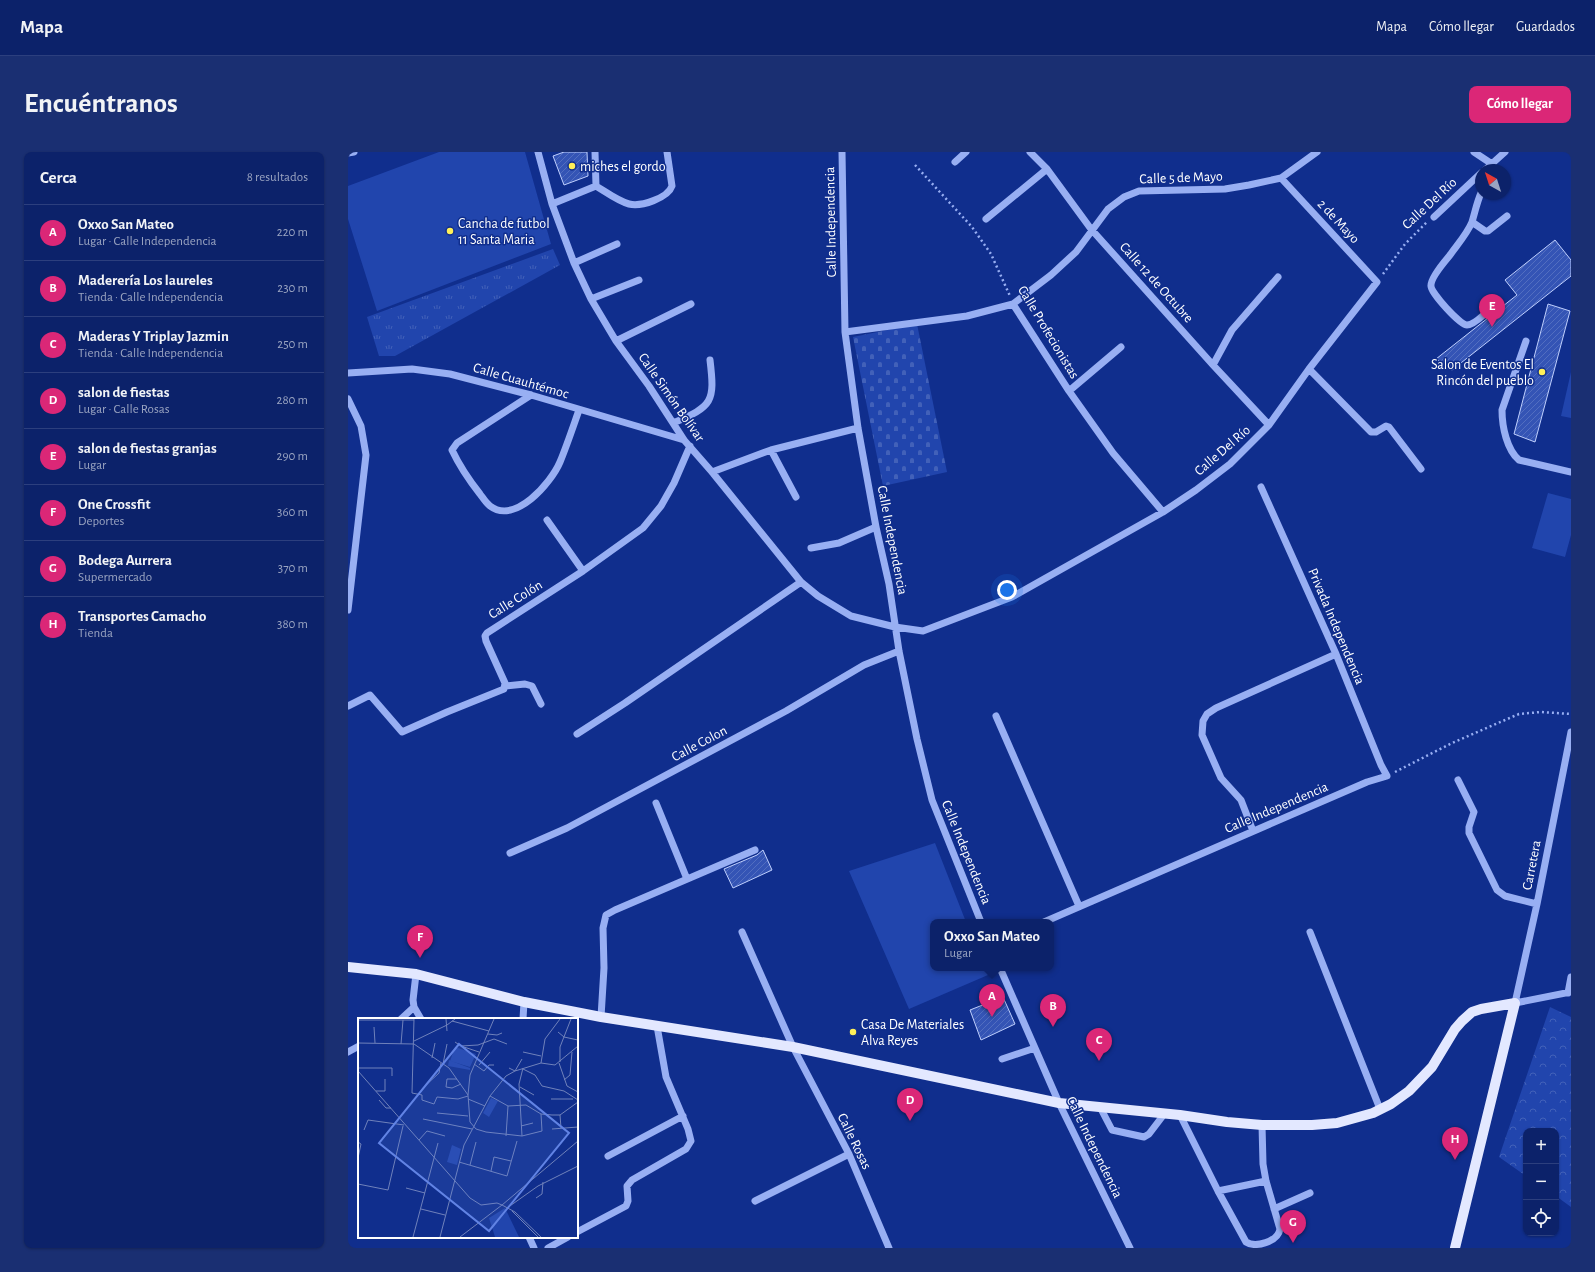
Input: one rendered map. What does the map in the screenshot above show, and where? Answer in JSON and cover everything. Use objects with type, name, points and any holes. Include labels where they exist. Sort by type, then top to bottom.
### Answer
[{"type":"main road","points":[[348,967],[416,974],[576,1016],[601,1017],[793,1047],[1059,1103],[1180,1114],[1227,1122],[1262,1125],[1312,1125],[1337,1123],[1358,1118],[1391,1104],[1409,1091],[1432,1067],[1455,1029],[1472,1012],[1481,1009],[1515,1004],[1455,1248]]},
{"type":"street","points":[[348,153],[354,152]]},
{"type":"street","name":"Calle Simón Bolívar","points":[[538,152],[552,204],[574,263],[591,299],[616,341],[684,440],[712,472],[801,582],[818,596],[851,616],[895,627]]},
{"type":"street","points":[[595,152],[596,186]]},
{"type":"street","points":[[596,186],[622,201],[634,205],[661,198],[671,190],[672,186],[667,152]]},
{"type":"street","name":"Calle Independencia","points":[[842,152],[845,332],[858,428],[876,527],[889,584],[898,651],[932,800],[980,919]]},
{"type":"street","points":[[955,162],[966,152]]},
{"type":"street","name":"Calle 12 de Octubre","points":[[1030,152],[1047,169],[1091,230],[1213,365],[1270,425]]},
{"type":"street","name":"Calle 5 de Mayo","points":[[845,332],[967,316],[1013,304],[1051,275],[1076,252],[1108,209],[1132,193],[1140,191],[1225,189],[1281,178],[1317,152]]},
{"type":"street","points":[[1474,152],[1488,164]]},
{"type":"street","points":[[1494,164],[1504,152]]},
{"type":"street","points":[[986,219],[1047,169]]},
{"type":"street","name":"2 de Mayo","points":[[1281,178],[1377,282]]},
{"type":"street","name":"Calle Del Río","points":[[1434,217],[1475,179]]},
{"type":"street","points":[[552,204],[596,186]]},
{"type":"street","points":[[1478,200],[1472,222],[1436,274],[1431,286],[1434,294],[1460,322],[1466,325],[1472,324],[1487,312]]},
{"type":"street","points":[[1472,222],[1484,231],[1488,231],[1507,216]]},
{"type":"street","points":[[574,263],[617,244]]},
{"type":"street","points":[[1213,365],[1232,330],[1278,278]]},
{"type":"street","points":[[591,299],[639,280]]},
{"type":"street","name":"Calle Del Río","points":[[895,627],[923,631],[1012,597],[1163,512],[1196,490],[1230,464],[1270,425],[1309,369],[1377,282]]},
{"type":"street","points":[[616,341],[691,304]]},
{"type":"street","name":"Calle Profecionistas","points":[[1013,304],[1069,391],[1113,453],[1163,512]]},
{"type":"street","points":[[1526,340],[1502,410],[1502,422],[1510,447],[1513,455],[1519,460],[1571,472]]},
{"type":"street","points":[[1069,391],[1121,347]]},
{"type":"street","points":[[673,423],[699,411],[708,403],[713,385],[710,360]]},
{"type":"street","name":"Calle Cuauhtémoc","points":[[348,373],[412,369],[450,374],[531,395],[684,440]]},
{"type":"street","points":[[1309,369],[1371,432],[1376,432],[1386,426],[1389,427],[1421,469]]},
{"type":"street","points":[[531,395],[457,443],[452,450],[460,467],[470,482],[489,506],[494,509],[502,510],[517,508],[527,502],[544,486],[559,463],[579,410]]},
{"type":"street","points":[[348,399],[361,426],[366,455],[348,610]]},
{"type":"street","points":[[712,472],[772,450],[858,428]]},
{"type":"street","name":"Calle Colón","points":[[506,686],[486,641],[485,636],[487,633],[583,571],[643,528],[661,506],[674,483],[690,446]]},
{"type":"street","points":[[772,450],[796,496]]},
{"type":"street","name":"Privada Independencia","points":[[1261,487],[1336,654],[1381,765],[1387,776]]},
{"type":"street","points":[[547,520],[583,571]]},
{"type":"street","points":[[811,548],[839,543],[876,527]]},
{"type":"street","points":[[577,734],[625,703],[801,582]]},
{"type":"street","name":"Calle Colon","points":[[510,853],[567,828],[786,711],[864,665],[898,651]]},
{"type":"street","points":[[1253,831],[1241,800],[1221,778],[1202,735],[1203,721],[1207,714],[1216,708],[1336,654]]},
{"type":"street","points":[[348,706],[370,695],[402,732],[504,689],[506,686],[525,684],[532,686],[542,704]]},
{"type":"street","points":[[996,716],[1079,906]]},
{"type":"street","name":"Carretera","points":[[1515,1004],[1537,904],[1571,732]]},
{"type":"street","name":"Calle Independencia","points":[[1051,919],[1367,782],[1387,776]]},
{"type":"street","points":[[1458,780],[1474,812],[1469,827],[1469,834],[1498,890],[1505,896],[1537,904]]},
{"type":"street","points":[[656,803],[686,879]]},
{"type":"street","points":[[601,1017],[604,968],[603,928],[606,915],[755,850]]},
{"type":"street","name":"Calle Rosas","points":[[742,932],[793,1047],[849,1154],[889,1248]]},
{"type":"street","points":[[1310,932],[1380,1109]]},
{"type":"street","name":"Calle Independencia","points":[[1001,971],[1059,1103],[1127,1247]]},
{"type":"street","points":[[416,974],[413,1000],[414,1007],[420,1018]]},
{"type":"street","points":[[1515,1004],[1569,993],[1571,977]]},
{"type":"street","points":[[523,1018],[524,1002]]},
{"type":"street","points":[[402,1018],[414,1007]]},
{"type":"street","points":[[578,1231],[626,1206],[628,1202],[627,1186],[632,1180],[686,1149],[691,1141],[683,1116],[666,1077],[656,1026]]},
{"type":"street","points":[[348,1052],[358,1047]]},
{"type":"street","points":[[1002,1059],[1035,1048]]},
{"type":"street","points":[[1100,1107],[1112,1130],[1144,1137],[1149,1134],[1165,1113]]},
{"type":"street","points":[[1180,1114],[1218,1191],[1246,1242],[1250,1246],[1255,1247],[1267,1244],[1278,1235],[1280,1229],[1266,1181],[1263,1164],[1262,1125]]},
{"type":"street","points":[[608,1156],[683,1116]]},
{"type":"street","points":[[755,1201],[849,1154]]},
{"type":"street","points":[[1218,1191],[1266,1181]]},
{"type":"street","points":[[1274,1209],[1310,1193]]},
{"type":"street","points":[[529,1238],[534,1248]]},
{"type":"street","points":[[548,1248],[566,1238]]},
{"type":"path","name":"Calle Profecionistas","points":[[915,165],[972,227],[988,249],[1001,273],[1013,304]]},
{"type":"path","name":"Calle Del Río","points":[[1377,282],[1405,244],[1434,217]]},
{"type":"path","points":[[1387,776],[1452,743],[1519,714],[1541,712],[1571,714]]},
{"type":"green space","name":"Cancha de futbol 11 Santa Maria","points":[[439,152],[525,152],[551,244],[377,311],[348,219],[348,186]]},
{"type":"green space","points":[[553,249],[560,265],[395,356],[379,356],[367,317]]},
{"type":"green space","points":[[917,324],[947,472],[883,486],[853,337]]},
{"type":"green space","points":[[1571,372],[1571,418],[1561,416]]},
{"type":"green space","points":[[1548,493],[1571,499],[1571,535],[1565,557],[1532,548]]},
{"type":"green space","points":[[935,843],[965,919],[930,919],[930,971],[986,971],[988,975],[909,1009],[849,871]]},
{"type":"green space","points":[[1550,1007],[1571,1017],[1571,1207],[1559,1198],[1559,1128],[1523,1128],[1523,1174],[1499,1157]]},
{"type":"building","name":"miches el gordo","points":[[564,152],[587,152],[588,176],[564,185],[553,156]]},
{"type":"building","points":[[1555,240],[1571,260],[1571,276],[1452,370],[1436,359],[1517,295],[1505,280]]},
{"type":"building","name":"Salon de Eventos El Rincón del pueblo","points":[[1548,304],[1570,311],[1535,442],[1514,434]]},
{"type":"building","points":[[763,850],[772,870],[733,888],[724,869],[757,855]]},
{"type":"building","points":[[1003,997],[1015,1024],[981,1040],[970,1010]]},
{"type":"place","name":"miches el gordo","points":[[572,166]]},
{"type":"place","name":"Cancha de futbol 11 Santa Maria","points":[[450,231]]},
{"type":"place","name":"salon de fiestas granjas","points":[[1492,327]]},
{"type":"place","name":"Salon de Eventos El Rincón del pueblo","points":[[1542,372]]},
{"type":"place","name":"One Crossfit","points":[[420,958]]},
{"type":"place","name":"Oxxo San Mateo","points":[[992,1017]]},
{"type":"place","name":"Maderería Los laureles","points":[[1053,1027]]},
{"type":"place","name":"Casa De Materiales Alva Reyes","points":[[853,1032]]},
{"type":"place","name":"Maderas Y Triplay Jazmin","points":[[1099,1061]]},
{"type":"place","name":"salon de fiestas","points":[[910,1121]]},
{"type":"place","name":"Transportes Camacho","points":[[1455,1160]]},
{"type":"place","name":"Bodega Aurrera","points":[[1293,1243]]}]
